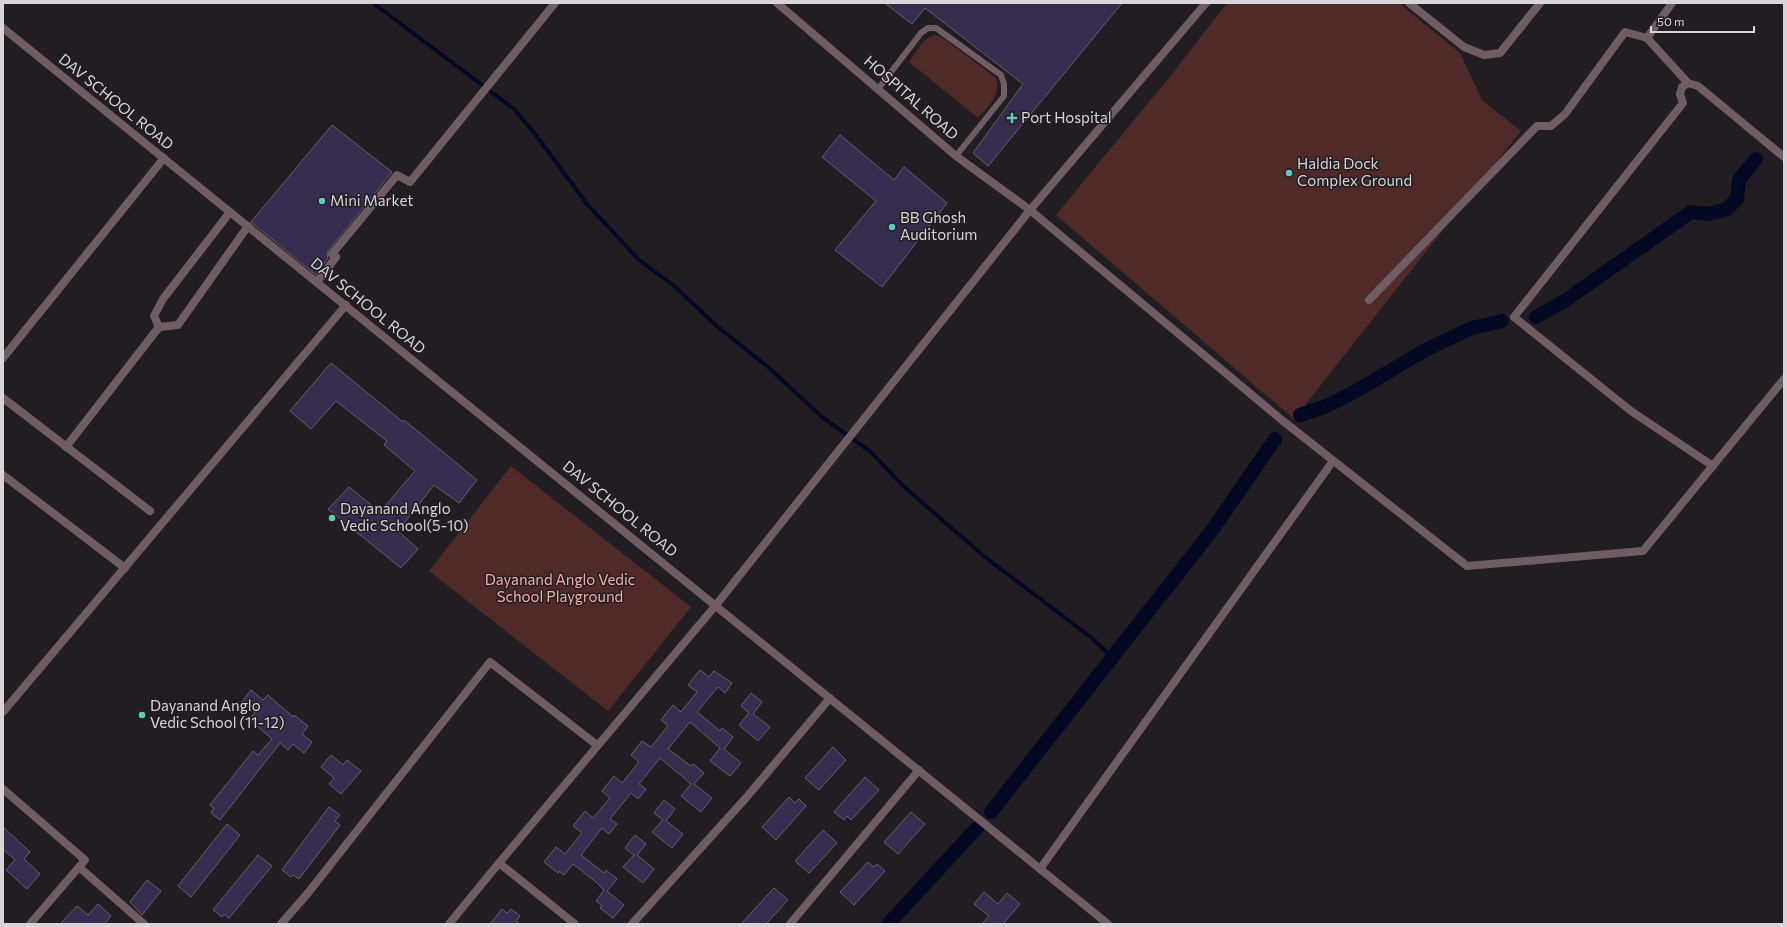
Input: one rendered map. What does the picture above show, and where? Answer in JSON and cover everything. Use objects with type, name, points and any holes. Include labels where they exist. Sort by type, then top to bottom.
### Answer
[{"type":"street","points":[[317,282],[336,257],[332,254],[397,175],[410,182],[465,112],[555,3]]},
{"type":"street","name":"HOSPITAL ROAD","points":[[777,3],[956,156],[1030,210],[1333,461],[1467,566],[1643,551],[1784,379]]},
{"type":"street","points":[[449,924],[597,745],[716,605],[839,448],[1030,210],[1206,3]]},
{"type":"street","points":[[1409,3],[1464,47],[1484,55],[1500,53],[1540,3]]},
{"type":"street","points":[[1647,38],[1672,3]]},
{"type":"street","name":"DAV SCHOOL ROAD","points":[[3,28],[1108,924]]},
{"type":"street","points":[[1369,300],[1538,126],[1551,126],[1566,114],[1625,32],[1647,38],[1688,83],[1698,86],[1784,157]]},
{"type":"street","points":[[1688,83],[1682,87],[1680,94],[1683,103],[1514,317],[1631,411],[1713,466]]},
{"type":"street","points":[[3,358],[164,158]]},
{"type":"street","points":[[159,327],[154,316],[162,299],[230,212]]},
{"type":"street","points":[[66,446],[159,327],[178,325],[248,226]]},
{"type":"street","points":[[3,712],[346,305]]},
{"type":"street","points":[[3,398],[150,511]]},
{"type":"street","points":[[1040,869],[1333,461]]},
{"type":"street","points":[[3,474],[124,568]]},
{"type":"street","points":[[281,924],[308,893],[490,662],[597,745]]},
{"type":"street","points":[[632,924],[745,799],[830,698]]},
{"type":"street","points":[[790,924],[919,770]]},
{"type":"street","points":[[3,789],[85,860],[30,924]]},
{"type":"street","points":[[499,863],[575,924]]},
{"type":"street","points":[[78,867],[144,924]]},
{"type":"lane","points":[[878,88],[921,33],[928,28],[936,28],[1001,75],[1004,84],[1004,96],[956,156]]},
{"type":"green space","name":"Haldia Dock Complex Ground","points":[[1227,3],[1399,3],[1460,53],[1482,100],[1521,131],[1294,419],[1056,215],[1172,74]]},
{"type":"green space","points":[[935,35],[940,36],[995,77],[997,83],[996,94],[978,118],[909,62],[923,42]]},
{"type":"green space","name":"Dayanand Anglo Vedic School Playground","points":[[511,466],[691,607],[608,711],[429,571]]},
{"type":"building","name":"Port Hospital","points":[[885,3],[1122,3],[988,166],[973,153],[1023,84],[925,8],[912,24]]},
{"type":"building","name":"Mini Market","points":[[332,125],[392,172],[328,251],[328,258],[316,275],[251,222]]},
{"type":"building","name":"BB Ghosh Auditorium","points":[[840,135],[894,180],[904,167],[947,203],[882,287],[835,250],[876,201],[822,157]]},
{"type":"building","points":[[331,363],[477,480],[459,503],[434,485],[398,531],[418,549],[401,568],[328,509],[349,487],[380,512],[415,471],[384,445],[387,441],[336,401],[311,429],[290,411]]},
{"type":"building","points":[[700,670],[709,677],[714,671],[732,683],[725,693],[718,687],[697,712],[720,731],[722,728],[733,737],[724,749],[741,763],[730,776],[710,761],[720,748],[690,722],[668,749],[691,766],[693,764],[704,773],[694,784],[712,798],[701,812],[681,796],[691,784],[660,758],[639,784],[646,789],[638,799],[631,793],[610,819],[617,824],[609,834],[602,828],[581,855],[604,873],[606,870],[617,879],[607,891],[624,905],[613,918],[600,908],[602,906],[596,901],[604,890],[596,882],[573,864],[564,875],[559,871],[558,873],[544,862],[556,847],[565,854],[582,833],[573,826],[585,811],[593,818],[610,798],[602,791],[614,776],[622,783],[639,762],[631,755],[642,741],[651,747],[668,726],[661,720],[673,705],[681,712],[697,692],[688,685]]},
{"type":"building","points":[[251,690],[263,700],[268,695],[293,717],[294,715],[308,726],[302,734],[312,742],[304,753],[293,744],[288,750],[280,743],[220,820],[211,813],[214,808],[210,805],[253,751],[258,755],[272,739],[249,719],[255,713],[242,702]]},
{"type":"building","points":[[751,693],[762,702],[753,714],[770,727],[758,741],[739,725],[749,713],[741,706]]},
{"type":"building","points":[[833,747],[846,760],[819,790],[805,778]]},
{"type":"building","points":[[331,755],[343,765],[347,760],[361,771],[341,794],[329,784],[334,778],[321,767]]},
{"type":"building","points":[[865,777],[879,790],[851,820],[847,816],[844,820],[834,812]]},
{"type":"building","points":[[789,797],[795,803],[799,799],[806,806],[776,840],[762,827]]},
{"type":"building","points":[[664,800],[675,809],[666,821],[683,834],[672,848],[652,832],[663,820],[654,813]]},
{"type":"building","points":[[329,807],[340,815],[335,821],[340,825],[299,879],[293,875],[291,877],[282,870]]},
{"type":"building","points":[[911,812],[925,824],[898,854],[884,842]]},
{"type":"building","points":[[227,824],[240,835],[191,897],[178,886]]},
{"type":"building","points":[[3,827],[30,852],[24,859],[40,874],[27,889],[6,870],[15,860],[3,849]]},
{"type":"building","points":[[823,830],[837,843],[809,873],[795,861]]},
{"type":"building","points":[[635,835],[646,844],[637,855],[654,869],[643,883],[623,867],[634,855],[625,848]]},
{"type":"building","points":[[258,855],[272,866],[229,918],[224,914],[222,917],[213,910]]},
{"type":"building","points":[[868,862],[874,867],[877,864],[885,871],[854,905],[840,892]]},
{"type":"building","points":[[147,880],[161,891],[142,915],[130,902]]},
{"type":"building","points":[[774,888],[788,900],[766,924],[741,924]]},
{"type":"building","points":[[984,892],[998,904],[1007,893],[1020,904],[1003,924],[982,924],[989,916],[974,904]]},
{"type":"building","points":[[98,904],[111,916],[104,924],[60,924],[77,906],[88,915]]},
{"type":"building","points":[[502,909],[507,913],[511,909],[520,916],[516,921],[520,924],[490,924]]},
{"type":"waterway","points":[[373,3],[514,109],[535,134],[587,204],[639,260],[673,285],[718,327],[767,366],[822,417],[871,452],[902,485],[985,557],[1093,639],[1113,658]]},
{"type":"waterway","points":[[1536,317],[1566,300],[1691,212],[1709,214],[1727,209],[1737,199],[1739,180],[1756,159]]},
{"type":"waterway","points":[[1300,415],[1327,406],[1356,391],[1429,348],[1472,328],[1502,321]]},
{"type":"waterway","points":[[991,812],[1213,529],[1275,439]]},
{"type":"waterway","points":[[888,924],[977,828]]},
{"type":"place","name":"Port Hospital","points":[[1012,118]]},
{"type":"place","name":"Haldia Dock Complex Ground","points":[[1289,173]]},
{"type":"place","name":"Mini Market","points":[[322,201]]},
{"type":"place","name":"BB Ghosh Auditorium","points":[[892,227]]},
{"type":"place","name":"Dayanand Anglo Vedic School(5-10)","points":[[332,518]]},
{"type":"place","name":"Dayanand Anglo Vedic School (11-12)","points":[[142,715]]}]
